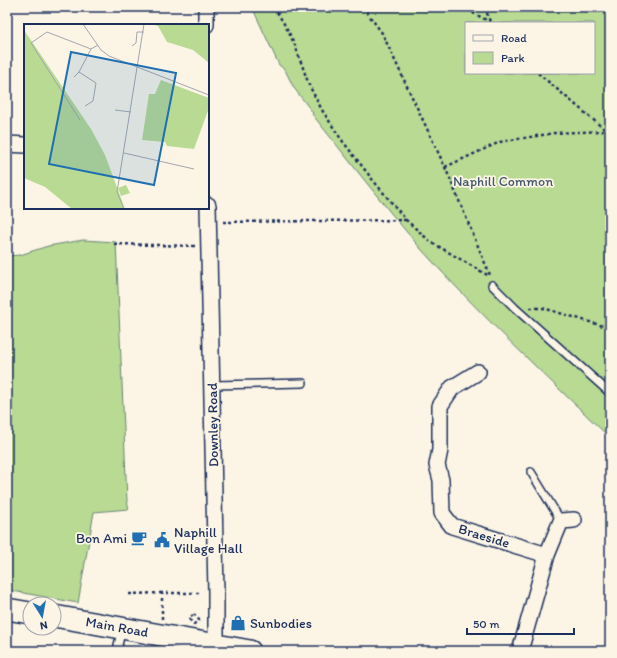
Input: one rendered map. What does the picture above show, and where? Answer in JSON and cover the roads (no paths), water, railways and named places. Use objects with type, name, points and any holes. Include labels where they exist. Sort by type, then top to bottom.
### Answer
[{"type":"street","points":[[206,7],[206,24]]},
{"type":"street","points":[[7,144],[24,145]]},
{"type":"street","name":"Downley Road","points":[[208,209],[216,648]]},
{"type":"street","name":"Braeside","points":[[478,372],[452,388],[440,406],[440,450],[437,465],[441,480],[442,513],[452,526],[547,555]]},
{"type":"street","points":[[520,651],[547,555],[567,520]]},
{"type":"street","points":[[7,609],[22,612]]},
{"type":"street","name":"Main Road","points":[[62,618],[162,635],[216,648],[250,651]]},
{"type":"lane","points":[[492,285],[515,308],[610,393]]},
{"type":"lane","points":[[212,385],[303,383]]},
{"type":"lane","points":[[531,472],[567,520]]},
{"type":"lane","points":[[121,651],[118,645],[122,629]]},
{"type":"place","name":"Bon Ami","points":[[139,538]]},
{"type":"place","name":"Naphill Village Hall","points":[[162,540]]},
{"type":"place","name":"Sunbodies","points":[[238,623]]},
{"type":"park label","name":"Naphill Common","points":[[503,181]]}]
